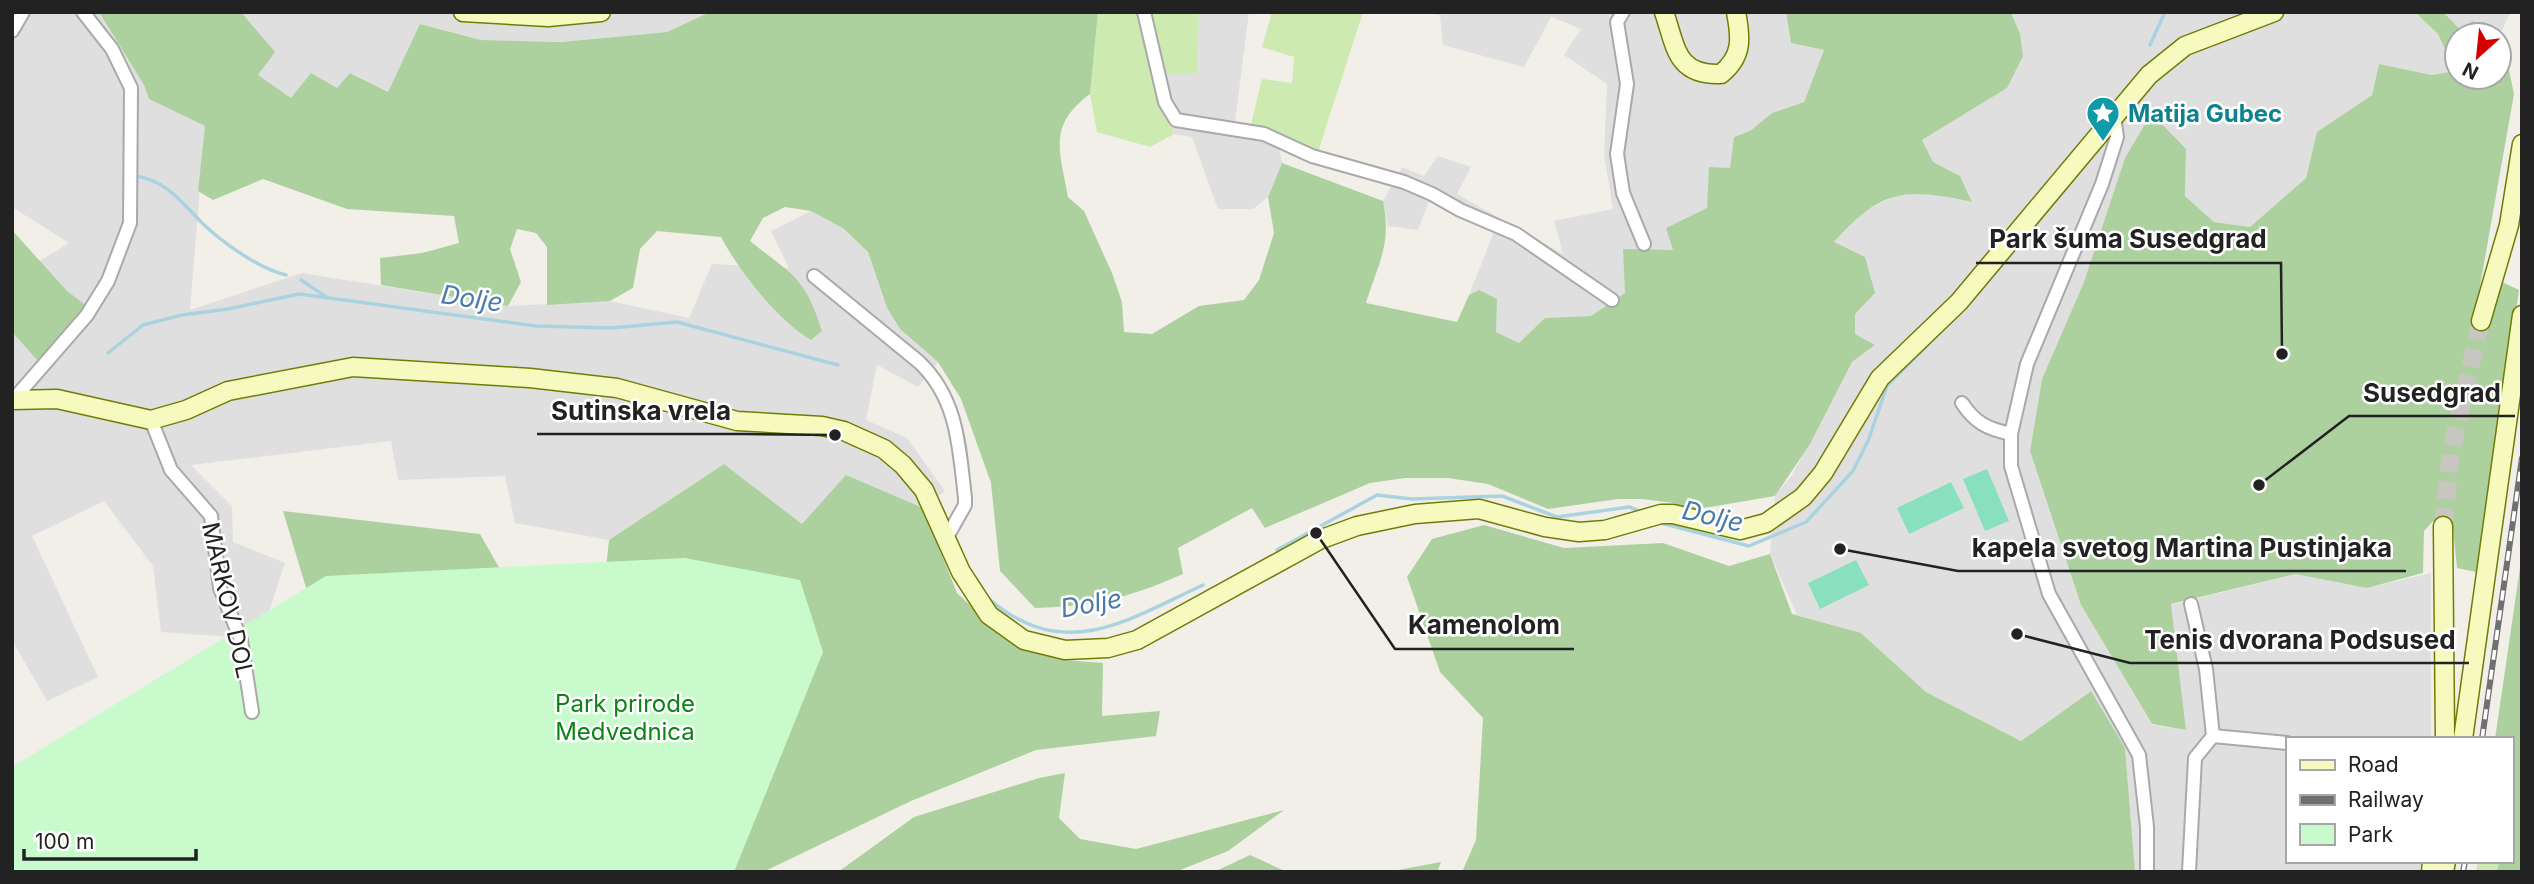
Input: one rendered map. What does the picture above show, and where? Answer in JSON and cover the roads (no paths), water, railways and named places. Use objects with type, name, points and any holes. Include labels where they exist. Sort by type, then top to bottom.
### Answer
[{"type":"street","points":[[12,31],[23,12]]},
{"type":"street","points":[[13,399],[87,315],[108,281],[130,223],[131,88],[112,49],[83,12]]},
{"type":"street","points":[[463,12],[548,17],[601,12]]},
{"type":"street","points":[[1144,12],[1165,102],[1175,120],[1264,134],[1312,156],[1413,186],[1516,234],[1612,300]]},
{"type":"street","points":[[1623,12],[1617,22],[1627,84],[1617,154],[1623,193],[1644,244]]},
{"type":"street","points":[[1664,12],[1674,48],[1680,58],[1690,68],[1705,74],[1721,74],[1737,56],[1741,40],[1737,12]]},
{"type":"street","points":[[13,399],[57,399],[150,420],[186,410],[228,391],[353,367],[530,378],[626,390],[729,419],[822,426],[862,437],[903,465],[924,490],[979,604],[1002,626],[1036,644],[1082,650],[1108,648],[1137,640],[1319,540],[1374,522],[1415,514],[1479,509],[1545,527],[1579,532],[1605,530],[1661,514],[1724,528],[1752,529],[1779,516],[1804,498],[1824,473],[1880,378],[1959,302],[2149,75],[2175,52],[2201,38],[2274,12]]},
{"type":"street","points":[[2114,116],[2117,137],[2106,173],[2027,364],[2011,434],[2011,466],[2049,594],[2140,755],[2147,827],[2147,872]]},
{"type":"street","points":[[2481,321],[2509,225],[2522,144]]},
{"type":"street","points":[[814,276],[919,362],[933,376],[946,396],[957,430],[965,498],[965,505],[947,537]]},
{"type":"street","points":[[2463,737],[2522,315]]},
{"type":"street","points":[[1962,403],[1971,418],[1989,429],[2011,434]]},
{"type":"street","name":"MARKOV DOL","points":[[150,420],[171,470],[211,516],[220,588],[241,640],[252,712]]},
{"type":"street","points":[[2443,526],[2441,561],[2445,737]]},
{"type":"street","points":[[2189,872],[2195,758],[2213,736],[2206,668],[2191,604]]},
{"type":"street","points":[[2213,736],[2286,743]]},
{"type":"waterway","name":"Dolje","points":[[2150,45],[2165,12]]},
{"type":"waterway","points":[[136,176],[156,182],[165,188],[210,230],[241,254],[286,275]]},
{"type":"waterway","name":"Dolje","points":[[1989,280],[2067,186]]},
{"type":"waterway","points":[[301,280],[325,296]]},
{"type":"waterway","name":"Dolje","points":[[108,353],[143,325],[182,315],[228,309],[299,294],[536,326],[611,328],[677,322],[838,365]]},
{"type":"waterway","name":"Dolje","points":[[1657,522],[1749,546],[1806,522],[1853,471],[1868,441],[1887,386],[1963,309]]},
{"type":"waterway","name":"Dolje","points":[[1277,550],[1377,495],[1412,499],[1502,496],[1557,517],[1629,507],[1645,513]]},
{"type":"waterway","name":"Dolje","points":[[988,598],[1016,618],[1042,629],[1069,632],[1095,630],[1121,622],[1203,585]]},
{"type":"tunnel","points":[[2443,526],[2451,451],[2481,321]]},
{"type":"railway","points":[[2482,737],[2522,458]]},
{"type":"railway","points":[[2463,872],[2465,863]]},
{"type":"place","name":"Matija Gubec","points":[[2103,143]]},
{"type":"place","name":"Park šuma Susedgrad","points":[[2282,354]]},
{"type":"place","name":"Sutinska vrela","points":[[835,435]]},
{"type":"place","name":"Susedgrad","points":[[2259,485]]},
{"type":"place","name":"Kamenolom","points":[[1316,533]]},
{"type":"place","name":"kapela svetog Martina Pustinjaka","points":[[1840,549]]},
{"type":"place","name":"Tenis dvorana Podsused","points":[[2017,634]]},
{"type":"park label","name":"Park prirode Medvednica","points":[[625,717]]}]
